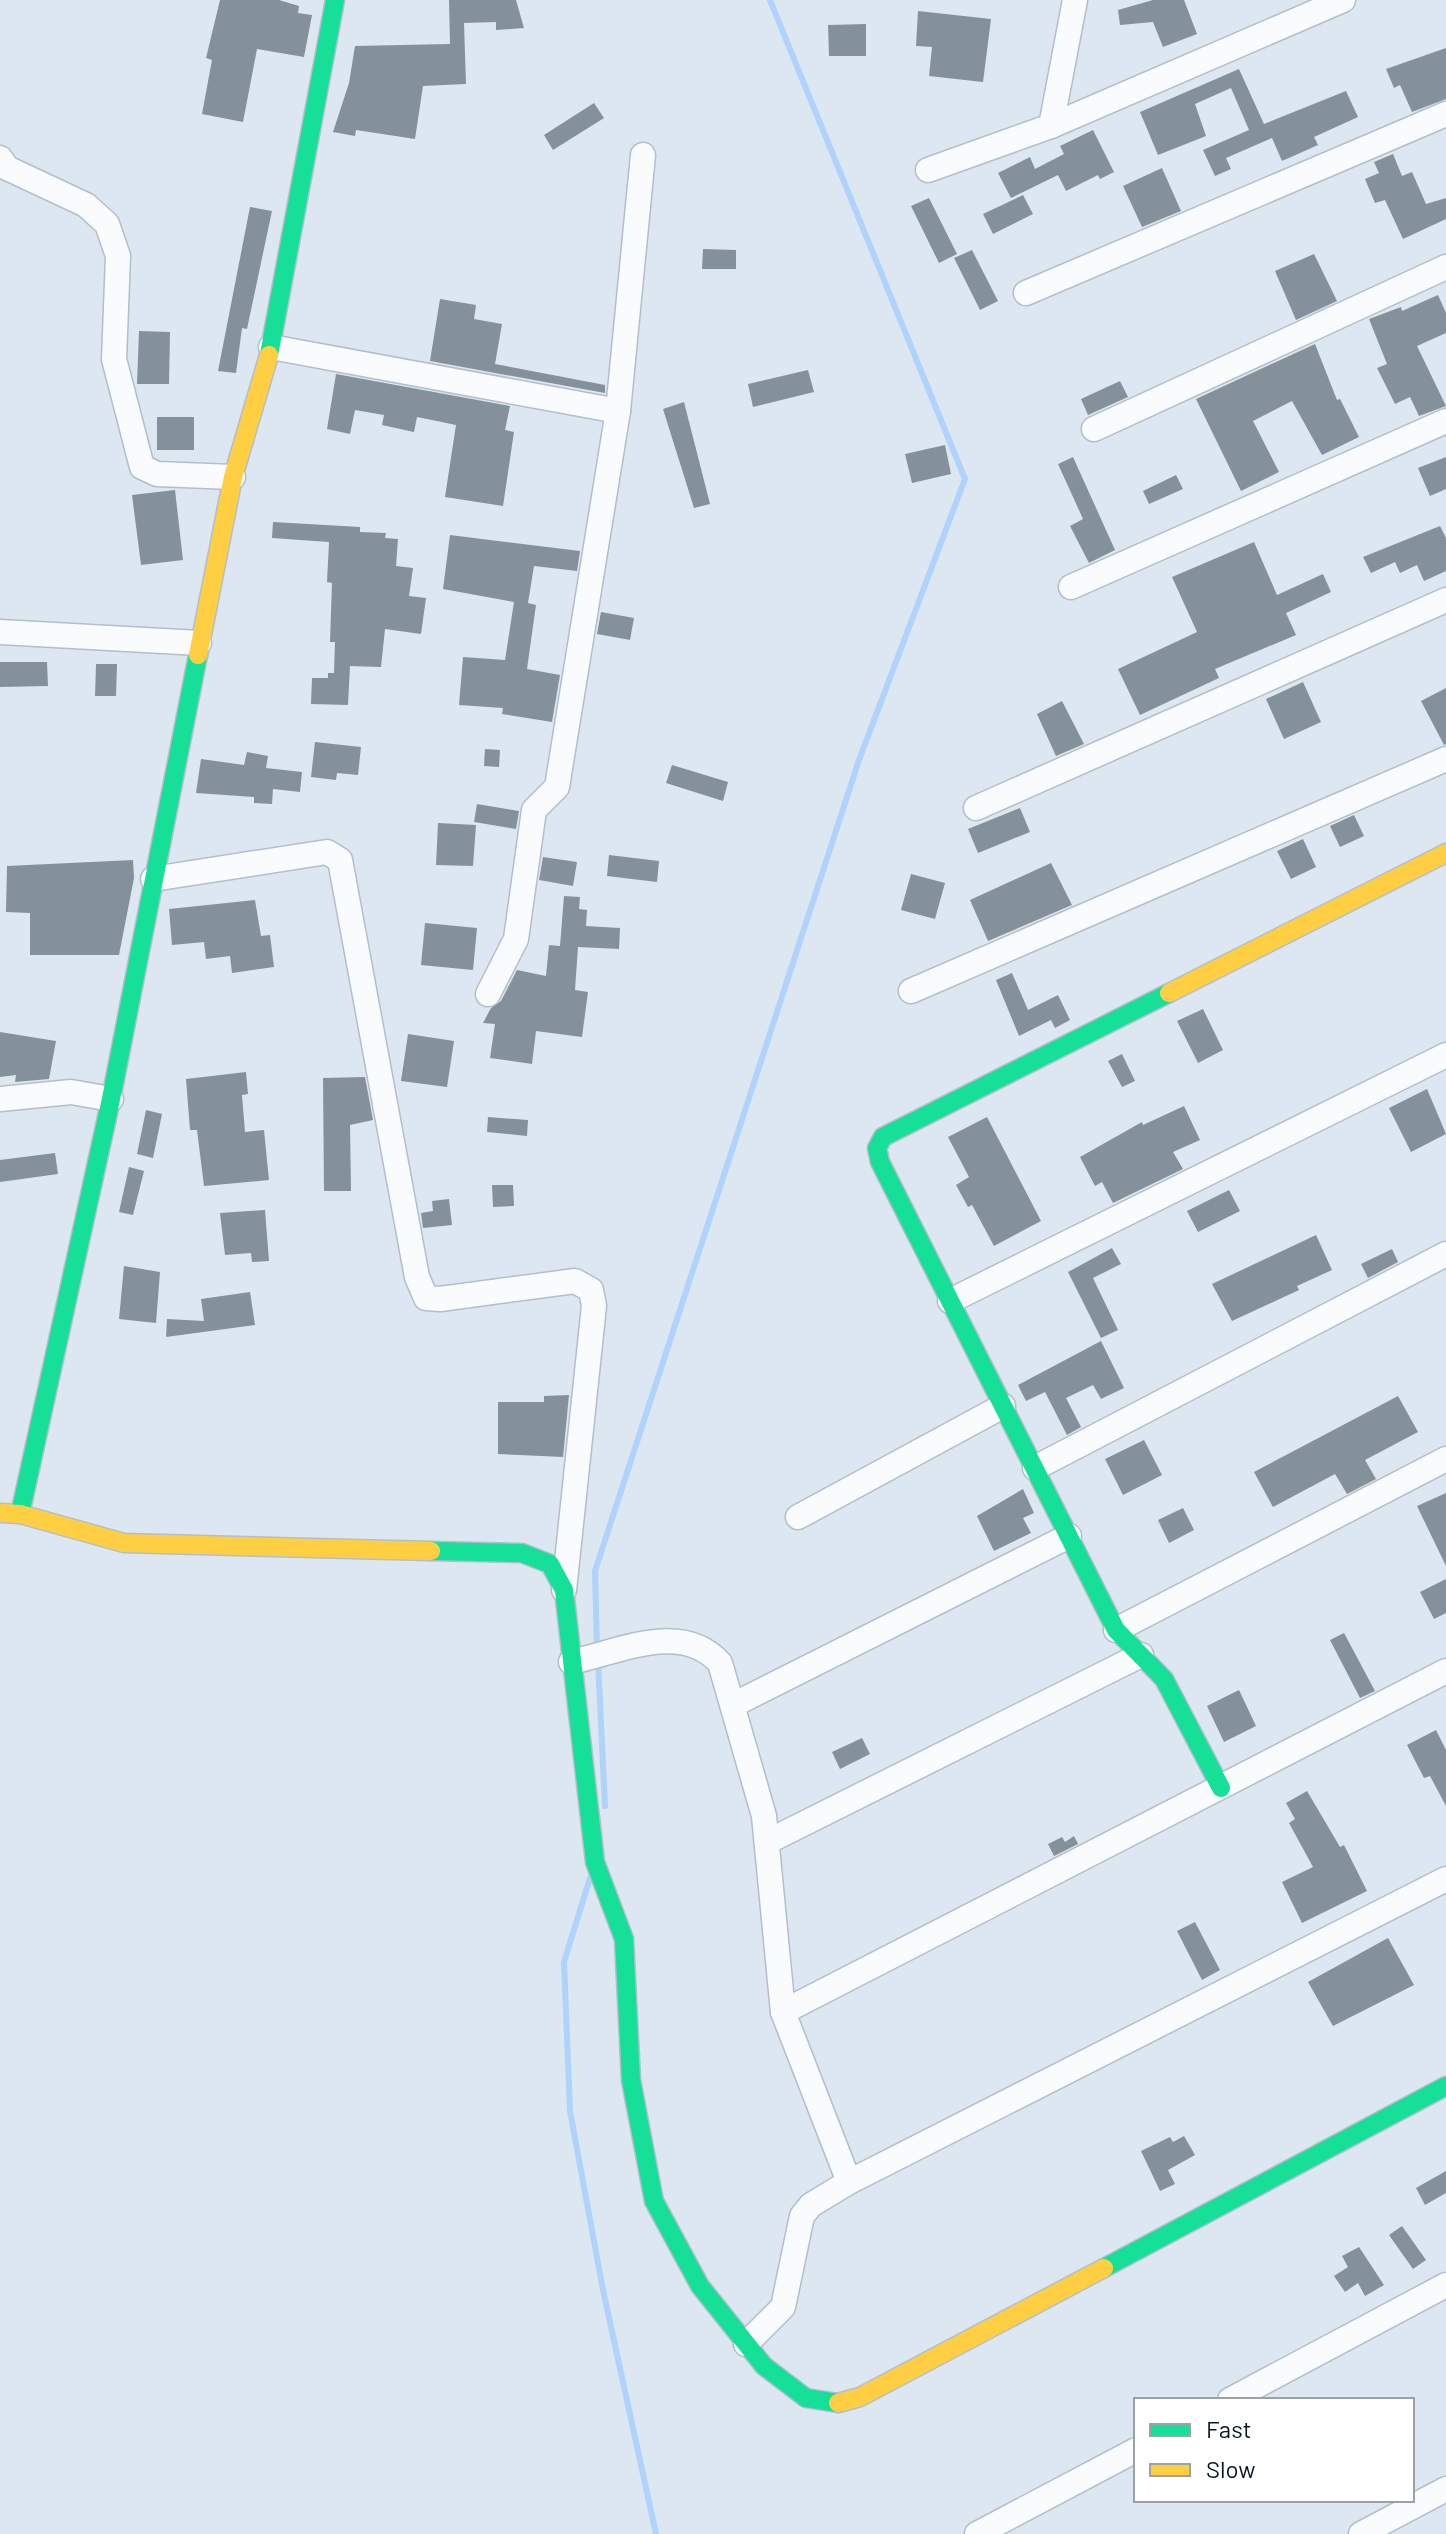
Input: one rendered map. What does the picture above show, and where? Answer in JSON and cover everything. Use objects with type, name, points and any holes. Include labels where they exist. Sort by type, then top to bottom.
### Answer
[{"type":"street","points":[[20,1514],[111,1099],[233,477],[271,347],[335,0]]},
{"type":"street","points":[[1051,126],[1075,0]]},
{"type":"street","points":[[928,170],[1051,126],[1343,0]]},
{"type":"street","points":[[1026,293],[1446,114]]},
{"type":"street","points":[[488,994],[516,939],[534,810],[557,787],[618,411],[643,155]]},
{"type":"street","points":[[0,158],[7,168],[86,205],[107,224],[118,256],[114,359],[142,467],[157,474],[233,477]]},
{"type":"street","points":[[1094,429],[1446,267]]},
{"type":"street","points":[[271,347],[618,411]]},
{"type":"street","points":[[1071,587],[1446,421]]},
{"type":"street","points":[[976,808],[1446,600]]},
{"type":"street","points":[[0,632],[199,643]]},
{"type":"street","points":[[911,991],[1446,759]]},
{"type":"street","points":[[153,879],[327,852],[340,860],[417,1277],[426,1298],[440,1299],[575,1281],[591,1290],[594,1306],[564,1590],[595,1862],[613,1902],[624,1939],[631,2080],[654,2201],[700,2286],[764,2366],[806,2398],[836,2404],[860,2397],[1446,2086]]},
{"type":"street","points":[[1221,1788],[1164,1679],[1116,1630],[880,1162],[877,1148],[883,1137],[1446,853]]},
{"type":"street","points":[[950,1301],[1446,1055]]},
{"type":"street","points":[[0,1099],[71,1092],[111,1099]]},
{"type":"street","points":[[1035,1468],[1446,1254]]},
{"type":"street","points":[[798,1517],[1003,1406]]},
{"type":"street","points":[[1116,1630],[1446,1459]]},
{"type":"street","points":[[0,1513],[20,1514],[124,1543],[522,1553],[550,1564],[564,1590]]},
{"type":"street","points":[[733,1705],[1069,1536]]},
{"type":"street","points":[[571,1662],[655,1642],[679,1640],[706,1647],[720,1663],[759,1789],[783,2012],[849,2182]]},
{"type":"street","points":[[767,1842],[1141,1655]]},
{"type":"street","points":[[783,2012],[1446,1671]]},
{"type":"street","points":[[746,2344],[783,2307],[802,2216],[811,2205],[849,2182],[1446,1879]]},
{"type":"street","points":[[1234,2398],[1446,2285]]},
{"type":"street","points":[[977,2534],[1134,2451]]},
{"type":"street","points":[[1361,2534],[1446,2489]]},
{"type":"building","points":[[220,0],[279,0],[299,6],[298,13],[312,15],[304,57],[257,49],[243,122],[202,114],[212,60],[206,58]]},
{"type":"building","points":[[449,0],[516,0],[524,28],[496,30],[496,22],[464,23],[466,84],[423,86],[415,139],[356,130],[355,136],[333,132],[349,83],[355,46],[450,44]]},
{"type":"building","points":[[1153,0],[1184,0],[1197,34],[1163,47],[1153,22],[1120,25],[1118,10]]},
{"type":"building","points":[[918,11],[991,19],[983,82],[929,76],[932,47],[916,46]]},
{"type":"building","points":[[866,24],[866,56],[829,56],[828,25]]},
{"type":"building","points":[[1446,48],[1446,99],[1412,112],[1400,85],[1394,88],[1386,69]]},
{"type":"building","points":[[1239,69],[1264,124],[1346,91],[1358,117],[1314,137],[1318,145],[1282,161],[1272,138],[1226,158],[1231,169],[1215,176],[1203,150],[1249,130],[1231,88],[1195,104],[1206,136],[1158,155],[1140,112]]},
{"type":"building","points":[[594,103],[604,118],[553,150],[544,135]]},
{"type":"building","points":[[1093,130],[1114,172],[1100,179],[1098,175],[1066,191],[1058,175],[1011,198],[998,173],[1030,157],[1035,169],[1064,154],[1060,146]]},
{"type":"building","points":[[1393,154],[1402,176],[1412,172],[1426,204],[1446,198],[1446,219],[1403,239],[1385,200],[1375,203],[1365,179],[1379,173],[1374,162]]},
{"type":"building","points":[[1162,168],[1181,211],[1142,227],[1123,186]]},
{"type":"building","points":[[1023,195],[1033,214],[993,234],[983,214]]},
{"type":"building","points":[[929,198],[957,254],[939,263],[911,206]]},
{"type":"building","points":[[250,207],[272,211],[247,329],[242,328],[236,373],[218,371]]},
{"type":"building","points":[[703,249],[736,250],[736,269],[702,269]]},
{"type":"building","points":[[972,250],[998,301],[980,310],[954,258]]},
{"type":"building","points":[[1314,254],[1337,301],[1296,320],[1275,271]]},
{"type":"building","points":[[1438,295],[1446,313],[1446,333],[1417,346],[1446,406],[1419,416],[1410,397],[1395,404],[1377,368],[1387,364],[1369,319],[1401,307],[1402,311]]},
{"type":"building","points":[[440,299],[476,305],[474,319],[502,324],[495,364],[605,385],[605,393],[430,361]]},
{"type":"building","points":[[139,331],[170,332],[169,384],[137,384]]},
{"type":"building","points":[[1315,344],[1337,400],[1340,399],[1359,437],[1322,455],[1292,401],[1253,421],[1279,472],[1241,491],[1196,399]]},
{"type":"building","points":[[808,370],[814,392],[753,407],[748,384]]},
{"type":"building","points":[[336,374],[510,406],[505,430],[514,432],[503,506],[445,497],[456,425],[417,417],[414,432],[382,425],[384,415],[355,410],[350,434],[327,429]]},
{"type":"building","points":[[1120,381],[1128,397],[1088,415],[1081,399]]},
{"type":"building","points":[[684,402],[710,504],[694,508],[663,409]]},
{"type":"building","points":[[157,417],[194,417],[194,450],[157,450]]},
{"type":"building","points":[[945,445],[951,474],[912,483],[905,454]]},
{"type":"building","points":[[1073,457],[1115,550],[1089,563],[1070,526],[1083,519],[1058,464]]},
{"type":"building","points":[[1446,457],[1446,489],[1430,496],[1418,468]]},
{"type":"building","points":[[1176,475],[1183,489],[1149,504],[1143,491]]},
{"type":"building","points":[[175,490],[183,560],[141,565],[132,495]]},
{"type":"building","points":[[273,522],[360,527],[360,532],[386,533],[385,538],[398,539],[396,566],[413,568],[409,596],[426,598],[421,634],[385,629],[381,667],[350,666],[348,705],[311,704],[312,678],[328,678],[328,673],[334,673],[335,642],[330,642],[332,583],[327,582],[329,542],[272,538]]},
{"type":"building","points":[[1440,526],[1446,538],[1446,571],[1424,581],[1417,565],[1400,573],[1395,562],[1371,573],[1363,557]]},
{"type":"building","points":[[450,535],[580,551],[577,571],[534,566],[528,603],[536,605],[527,669],[560,675],[552,722],[502,714],[503,708],[459,705],[463,657],[505,660],[514,602],[443,589]]},
{"type":"building","points":[[1254,542],[1277,595],[1323,574],[1331,592],[1286,613],[1296,635],[1215,669],[1219,678],[1140,715],[1118,669],[1197,632],[1172,577]]},
{"type":"building","points":[[601,612],[634,618],[630,640],[597,634]]},
{"type":"building","points":[[0,662],[47,662],[48,686],[0,687]]},
{"type":"building","points":[[96,664],[117,664],[116,696],[95,696]]},
{"type":"building","points":[[1303,682],[1321,722],[1284,739],[1266,699]]},
{"type":"building","points":[[1446,688],[1446,744],[1444,745],[1421,701]]},
{"type":"building","points":[[1062,701],[1084,744],[1056,756],[1037,714]]},
{"type":"building","points":[[315,742],[361,747],[358,775],[337,773],[336,780],[311,777]]},
{"type":"building","points":[[485,749],[500,750],[499,767],[484,766]]},
{"type":"building","points":[[247,752],[268,756],[266,768],[302,772],[300,792],[273,789],[272,804],[254,803],[254,797],[196,793],[201,759],[244,765]]},
{"type":"building","points":[[672,765],[728,782],[723,801],[666,783]]},
{"type":"building","points":[[477,804],[519,811],[516,829],[474,822]]},
{"type":"building","points":[[1020,808],[1030,832],[978,853],[968,829]]},
{"type":"building","points":[[1354,815],[1364,836],[1340,847],[1330,826]]},
{"type":"building","points":[[438,823],[476,825],[473,866],[436,865]]},
{"type":"building","points":[[1303,839],[1316,867],[1291,879],[1277,851]]},
{"type":"building","points":[[609,855],[659,861],[657,882],[607,876]]},
{"type":"building","points":[[543,857],[577,862],[573,886],[539,880]]},
{"type":"building","points":[[133,860],[134,878],[119,955],[30,955],[30,913],[6,912],[7,866]]},
{"type":"building","points":[[1051,863],[1072,905],[988,941],[970,900]]},
{"type":"building","points":[[911,874],[945,883],[935,919],[901,910]]},
{"type":"building","points":[[564,896],[580,897],[579,909],[587,910],[586,926],[620,928],[619,949],[578,947],[575,990],[588,992],[582,1037],[536,1031],[532,1064],[490,1058],[495,1024],[483,1023],[491,1008],[501,1001],[517,970],[546,976],[549,945],[560,946]]},
{"type":"building","points":[[255,900],[261,936],[270,935],[274,967],[232,973],[230,956],[206,959],[204,942],[172,945],[169,909]]},
{"type":"building","points":[[425,923],[477,928],[473,970],[421,965]]},
{"type":"building","points":[[1012,973],[1028,1010],[1058,995],[1070,1020],[1055,1028],[1051,1020],[1019,1036],[996,980]]},
{"type":"building","points":[[1203,1009],[1223,1050],[1198,1063],[1177,1021]]},
{"type":"building","points":[[0,1032],[56,1041],[49,1079],[15,1082],[16,1075],[0,1077]]},
{"type":"building","points":[[408,1034],[454,1041],[447,1087],[401,1081]]},
{"type":"building","points":[[1122,1054],[1135,1081],[1122,1087],[1108,1061]]},
{"type":"building","points":[[246,1072],[248,1094],[242,1095],[245,1132],[264,1130],[269,1180],[204,1186],[197,1130],[190,1130],[186,1079]]},
{"type":"building","points":[[365,1077],[373,1120],[350,1125],[351,1191],[324,1191],[323,1078]]},
{"type":"building","points":[[1427,1089],[1446,1134],[1411,1152],[1389,1108]]},
{"type":"building","points":[[1184,1106],[1200,1140],[1173,1152],[1183,1169],[1113,1203],[1102,1182],[1095,1186],[1080,1157],[1142,1122],[1143,1125]]},
{"type":"building","points":[[146,1110],[162,1114],[153,1158],[137,1154]]},
{"type":"building","points":[[488,1117],[528,1120],[527,1136],[487,1132]]},
{"type":"building","points":[[987,1117],[1041,1221],[994,1246],[972,1205],[968,1207],[956,1185],[969,1177],[948,1137]]},
{"type":"building","points":[[55,1153],[58,1174],[0,1182],[0,1160]]},
{"type":"building","points":[[129,1167],[144,1171],[133,1215],[119,1212]]},
{"type":"building","points":[[492,1185],[513,1185],[514,1206],[493,1207]]},
{"type":"building","points":[[1229,1190],[1240,1211],[1198,1232],[1187,1211]]},
{"type":"building","points":[[449,1199],[452,1225],[423,1228],[421,1213],[433,1211],[432,1201]]},
{"type":"building","points":[[265,1210],[269,1261],[252,1262],[251,1253],[225,1255],[220,1213]]},
{"type":"building","points":[[1316,1235],[1332,1270],[1297,1286],[1299,1290],[1232,1321],[1212,1284]]},
{"type":"building","points":[[1112,1248],[1121,1264],[1093,1278],[1118,1330],[1101,1338],[1068,1272]]},
{"type":"building","points":[[1392,1249],[1398,1262],[1368,1278],[1361,1264]]},
{"type":"building","points":[[124,1266],[160,1272],[156,1323],[119,1319]]},
{"type":"building","points":[[250,1292],[255,1325],[166,1337],[167,1319],[204,1321],[201,1299]]},
{"type":"building","points":[[1101,1341],[1124,1388],[1101,1399],[1093,1385],[1066,1398],[1081,1427],[1067,1435],[1045,1392],[1026,1401],[1018,1385]]},
{"type":"building","points":[[569,1395],[563,1457],[498,1454],[498,1402],[544,1402],[544,1396]]},
{"type":"building","points":[[1398,1396],[1418,1432],[1365,1460],[1376,1479],[1347,1494],[1335,1474],[1273,1507],[1254,1472]]},
{"type":"building","points":[[1144,1440],[1162,1475],[1123,1495],[1105,1459]]},
{"type":"building","points":[[1023,1489],[1034,1513],[1023,1518],[1031,1533],[994,1551],[977,1516]]},
{"type":"building","points":[[1446,1493],[1446,1566],[1417,1506]]},
{"type":"building","points":[[1183,1508],[1194,1530],[1169,1543],[1158,1520]]},
{"type":"building","points":[[1446,1579],[1446,1613],[1434,1619],[1420,1592]]},
{"type":"building","points":[[1344,1633],[1375,1691],[1360,1698],[1330,1640]]},
{"type":"building","points":[[1239,1690],[1256,1726],[1224,1742],[1207,1706]]},
{"type":"building","points":[[1436,1730],[1446,1750],[1446,1806],[1430,1776],[1424,1778],[1407,1745]]},
{"type":"building","points":[[862,1738],[870,1754],[840,1769],[832,1752]]},
{"type":"building","points":[[1307,1791],[1340,1847],[1344,1845],[1367,1891],[1302,1923],[1282,1882],[1313,1867],[1289,1823],[1295,1819],[1286,1803]]},
{"type":"building","points":[[1074,1836],[1078,1844],[1054,1856],[1048,1844],[1062,1837],[1065,1842]]},
{"type":"building","points":[[1195,1922],[1220,1970],[1202,1980],[1177,1931]]},
{"type":"building","points":[[1388,1938],[1414,1985],[1333,2026],[1308,1982]]},
{"type":"building","points":[[1184,2136],[1195,2155],[1168,2170],[1175,2184],[1160,2191],[1141,2151],[1170,2137],[1173,2142]]},
{"type":"building","points":[[1446,2171],[1446,2193],[1425,2205],[1416,2188]]},
{"type":"building","points":[[1402,2226],[1426,2260],[1413,2269],[1389,2235]]},
{"type":"building","points":[[1359,2247],[1384,2285],[1365,2296],[1358,2283],[1345,2292],[1334,2276],[1348,2267],[1342,2256]]},
{"type":"waterway","points":[[597,1650],[595,1571],[859,760],[965,479],[770,0]]},
{"type":"waterway","points":[[598,1661],[605,1806]]},
{"type":"waterway","points":[[590,1878],[564,1962],[570,2111],[603,2290],[656,2534]]},
{"type":"traffic: fast","points":[[269,355],[335,0]]},
{"type":"traffic: fast","points":[[20,1514],[111,1099],[198,655]]},
{"type":"traffic: fast","points":[[1169,993],[883,1137],[877,1148],[880,1162],[1116,1630],[1164,1679],[1221,1788]]},
{"type":"traffic: fast","points":[[431,1551],[522,1553],[550,1564],[564,1590],[595,1862],[624,1939],[631,2080],[654,2201],[700,2286],[764,2366],[806,2398],[838,2403]]},
{"type":"traffic: fast","points":[[1104,2268],[1446,2086]]},
{"type":"traffic: slow","points":[[198,655],[233,477],[269,355]]},
{"type":"traffic: slow","points":[[1169,993],[1446,853]]},
{"type":"traffic: slow","points":[[0,1513],[20,1514],[124,1543],[431,1551]]},
{"type":"traffic: slow","points":[[838,2403],[860,2397],[1104,2268]]}]
